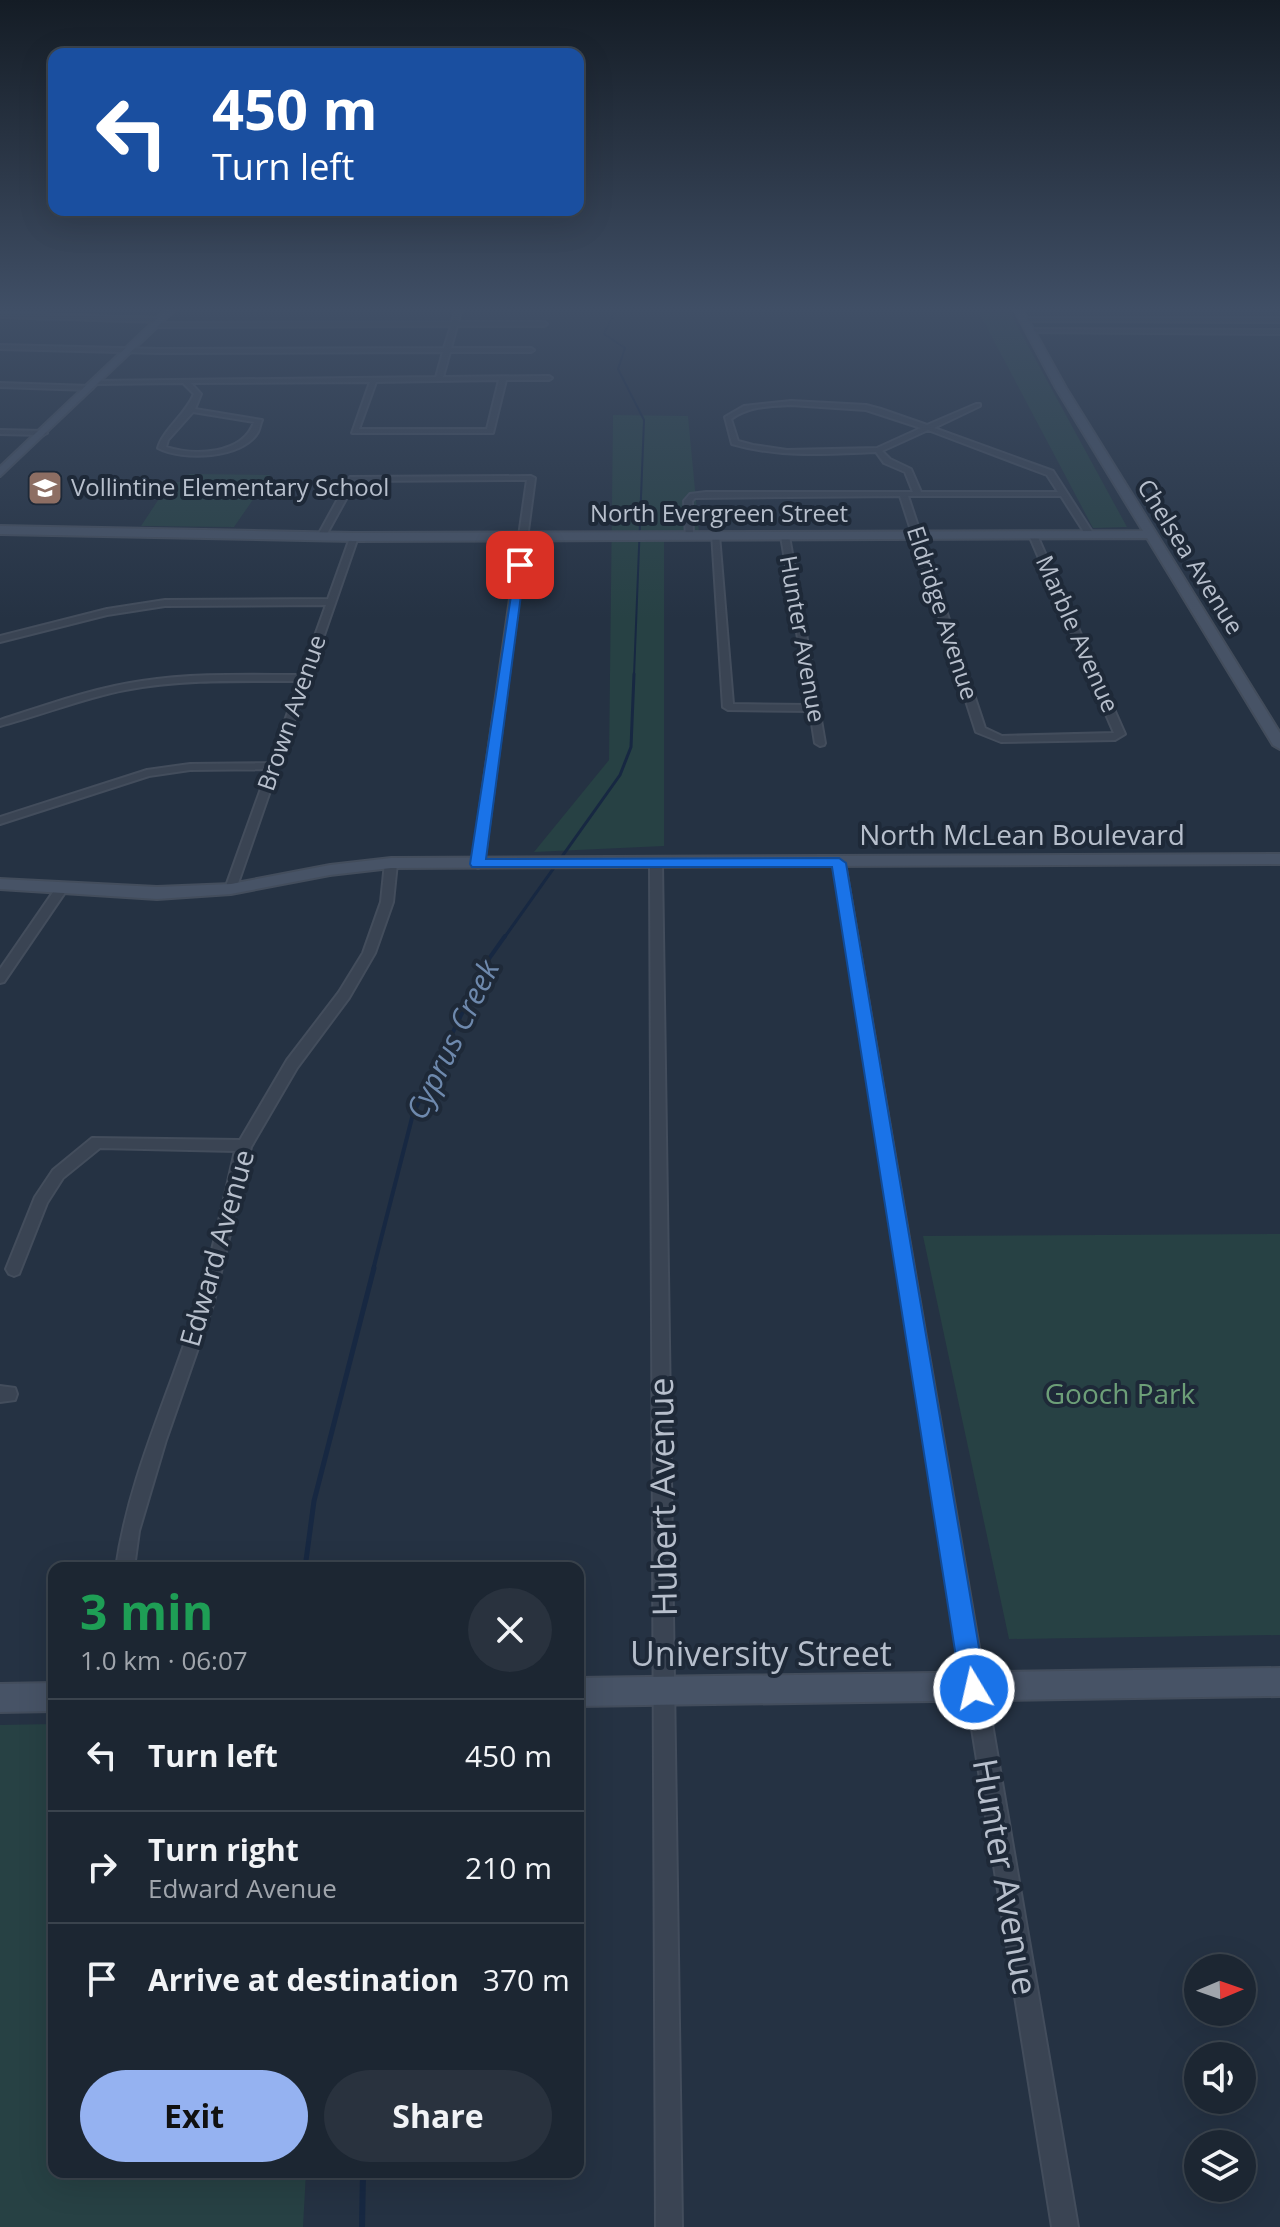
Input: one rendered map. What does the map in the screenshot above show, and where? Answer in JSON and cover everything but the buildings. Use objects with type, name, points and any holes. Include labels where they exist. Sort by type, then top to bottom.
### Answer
[{"type":"street","points":[[0,473],[66,411]]},
{"type":"street","points":[[190,411],[164,440],[162,448],[176,452],[233,450],[244,445],[257,428],[258,420],[197,411]]},
{"type":"street","points":[[362,411],[355,431],[490,431],[495,411]]},
{"type":"street","name":"Marble Avenue","points":[[740,411],[727,418],[735,442],[754,449],[784,452],[878,450]]},
{"type":"street","name":"Marble Avenue","points":[[876,411],[1050,473],[1089,533]]},
{"type":"street","points":[[878,450],[965,411]]},
{"type":"street","name":"Chelsea Avenue","points":[[1077,411],[1280,745]]},
{"type":"street","points":[[0,432],[43,433]]},
{"type":"street","name":"Eldridge Avenue","points":[[878,450],[887,461],[908,471],[918,495]]},
{"type":"street","points":[[321,537],[353,479],[531,478],[478,864]]},
{"type":"street","points":[[689,535],[688,501],[693,496],[1064,494]]},
{"type":"street","name":"Eldridge Avenue","points":[[904,496],[980,730]]},
{"type":"street","name":"North Evergreen Street","points":[[0,530],[321,537],[1150,534]]},
{"type":"street","points":[[715,535],[728,707],[814,708]]},
{"type":"street","name":"Marble Avenue","points":[[980,730],[1001,739],[1095,739],[1120,734],[1033,535]]},
{"type":"street","name":"Hunter Avenue","points":[[785,536],[820,743]]},
{"type":"street","name":"Brown Avenue","points":[[231,889],[354,537]]},
{"type":"street","points":[[0,639],[107,612],[165,603],[332,602]]},
{"type":"street","points":[[0,723],[99,692],[141,684],[194,677],[303,678]]},
{"type":"street","points":[[0,821],[147,773],[190,767],[273,766]]},
{"type":"street","name":"North McLean Boulevard","points":[[0,884],[157,893],[231,889],[330,870],[391,863],[1280,859]]},
{"type":"street","name":"Edward Avenue","points":[[126,1562],[130,1531],[157,1440],[205,1305],[244,1146],[292,1064],[344,995],[369,953],[387,902],[391,863]]},
{"type":"street","name":"Hunter Avenue","points":[[839,863],[1065,2227]]},
{"type":"street","name":"Hubert Avenue","points":[[656,864],[669,2227]]},
{"type":"street","points":[[0,979],[62,888]]},
{"type":"street","points":[[14,1269],[40,1201],[58,1174],[97,1142],[244,1146]]},
{"type":"street","name":"University Street","points":[[584,1692],[974,1689],[1280,1682]]},
{"type":"street","points":[[0,1698],[48,1697]]},
{"type":"green space","points":[[1031,411],[1064,411],[1127,527],[1093,528]]},
{"type":"green space","points":[[613,415],[688,416],[699,532],[664,533],[664,846],[534,852],[609,760]]},
{"type":"green space","points":[[189,474],[270,475],[234,527],[141,526],[170,482],[184,482]]},
{"type":"green space","name":"Gooch Park","points":[[1280,1234],[1280,1635],[1009,1639],[923,1236]]},
{"type":"green space","points":[[48,1724],[48,2178],[306,2178],[303,2227],[0,2227],[0,1725]]},
{"type":"waterway","points":[[634,676],[644,420],[639,411]]},
{"type":"waterway","name":"Cyprus Creek","points":[[504,938],[620,775],[631,747],[634,674]]},
{"type":"waterway","name":"Cyprus Creek","points":[[373,1270],[413,1114],[488,960],[505,936]]},
{"type":"waterway","name":"Cyprus Creek","points":[[306,1562],[314,1501],[374,1268]]},
{"type":"waterway","name":"Cyprus Creek","points":[[362,2227],[363,2178]]},
{"type":"place","name":"Vollintine Elementary School","points":[[45,488]]},
{"type":"route","points":[[520,565],[478,864],[839,863],[974,1689]]}]
